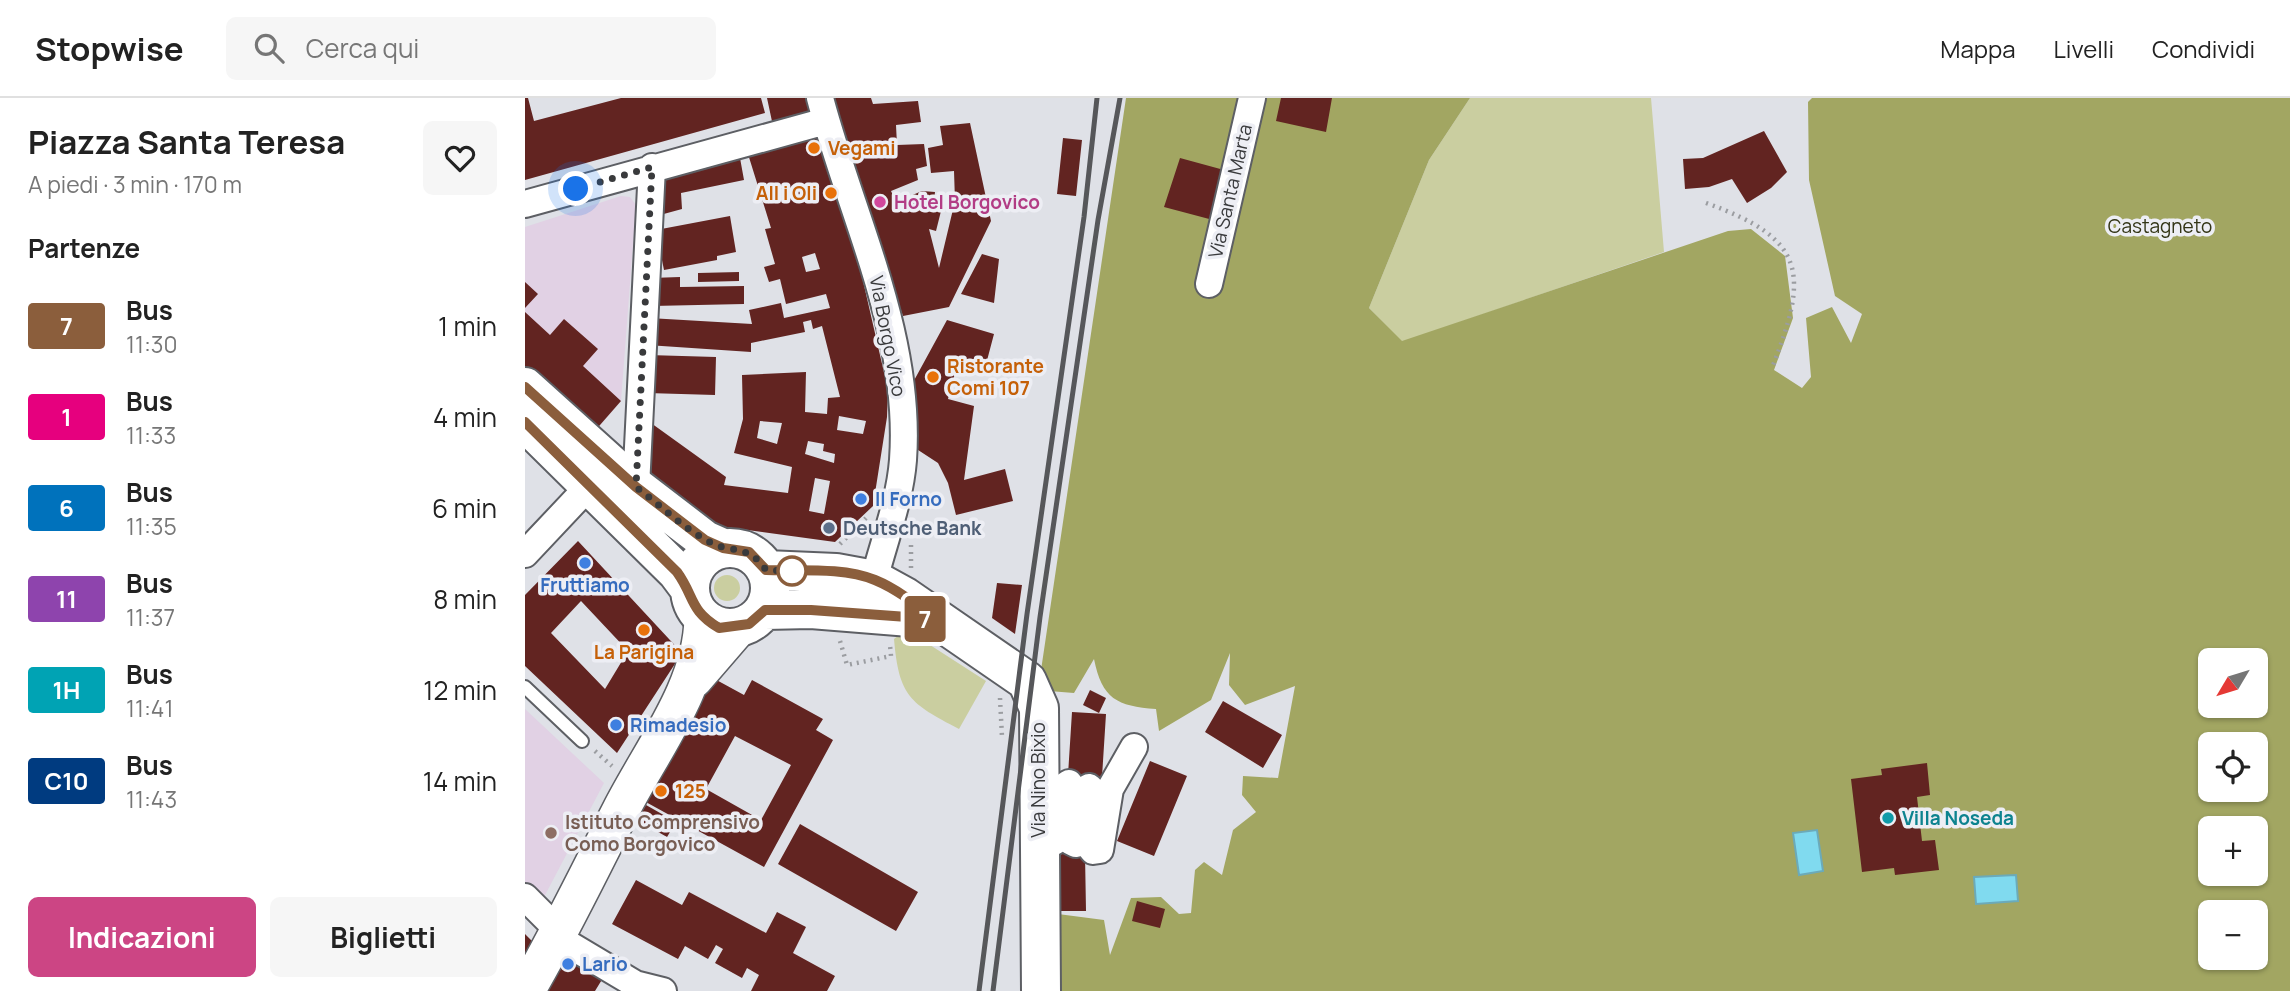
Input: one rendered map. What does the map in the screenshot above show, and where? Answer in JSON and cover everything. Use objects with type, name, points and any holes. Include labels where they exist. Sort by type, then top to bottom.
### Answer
[{"type":"main road","points":[[525,387],[636,487],[705,540],[723,548],[749,552],[766,570],[771,583],[724,611],[634,785],[545,918],[526,991]]},
{"type":"main road","points":[[525,422],[677,572],[724,611],[856,612],[935,619]]},
{"type":"main road","points":[[723,548],[710,552],[699,562],[724,611]]},
{"type":"main road","name":"Via Nino Bixio","points":[[766,570],[835,573],[874,580],[905,597],[1027,681],[1039,708],[1041,991]]},
{"type":"street","name":"Via Santa Marta","points":[[1209,284],[1252,98]]},
{"type":"street","points":[[525,204],[652,167],[823,110]]},
{"type":"street","name":"Via Borgo Vico","points":[[823,110],[867,241],[901,390],[903,461],[874,580],[856,612]]},
{"type":"street","points":[[636,487],[652,167]]},
{"type":"street","points":[[525,554],[590,485]]},
{"type":"street","points":[[1038,841],[1052,843],[1059,839],[1060,789],[1069,783],[1074,788],[1070,841],[1074,844],[1080,840],[1081,792],[1089,787],[1093,791],[1089,846],[1093,851],[1100,850],[1110,789],[1134,747]]},
{"type":"street","points":[[545,918],[635,984],[663,991]]},
{"type":"lane","points":[[525,687],[582,741]]},
{"type":"path","points":[[1706,203],[1744,216],[1778,241],[1790,256],[1794,283],[1790,321],[1772,368]]},
{"type":"path","points":[[582,741],[634,785]]},
{"type":"shaded area","points":[[621,196],[630,197],[636,205],[621,401],[593,433],[525,372],[525,227]]},
{"type":"shaded area","name":"Istituto Comprensivo Como Borgovico","points":[[525,709],[604,783],[543,899],[525,882]]},
{"type":"green space","name":"Castagneto","points":[[1126,98],[1470,98],[1429,160],[1369,308],[1402,341],[1728,231],[1751,229],[1785,256],[1793,318],[1774,370],[1802,388],[1811,377],[1806,318],[1832,307],[1851,343],[1862,314],[1835,296],[1809,180],[1808,102],[1812,98],[2290,98],[2290,991],[1058,991],[1058,914],[1104,920],[1110,955],[1131,898],[1161,897],[1179,914],[1191,913],[1195,870],[1204,862],[1222,875],[1233,830],[1256,812],[1242,795],[1243,776],[1278,778],[1295,686],[1245,705],[1229,685],[1230,653],[1211,700],[1159,731],[1156,709],[1131,706],[1113,698],[1097,673],[1094,659],[1074,693],[1049,691],[1040,677]]},
{"type":"green space","points":[[1470,98],[1651,98],[1664,252],[1402,342],[1369,308],[1429,160]]},
{"type":"green space","points":[[727,575],[736,579],[740,588],[736,597],[727,601],[718,597],[714,588],[718,579]]},
{"type":"green space","points":[[900,634],[913,634],[986,681],[959,729],[929,712],[910,696],[899,674],[896,658],[894,639]]},
{"type":"water","points":[[1817,830],[1823,871],[1799,875],[1793,833]]},
{"type":"water","points":[[2016,875],[2018,901],[1976,904],[1974,877]]},
{"type":"building","points":[[525,98],[528,98],[534,121],[621,98],[761,98],[765,113],[525,180]]},
{"type":"building","points":[[767,98],[814,98],[818,114],[773,126]]},
{"type":"building","points":[[826,98],[871,98],[873,104],[918,101],[921,122],[896,125],[897,145],[924,144],[927,166],[916,169],[918,180],[891,191],[896,202],[922,191],[935,192],[933,209],[941,211],[936,231],[929,229],[939,268],[955,201],[954,171],[931,173],[928,148],[943,145],[940,126],[970,123],[991,221],[949,307],[903,316]]},
{"type":"building","points":[[1281,98],[1332,98],[1326,132],[1276,121]]},
{"type":"building","points":[[1764,131],[1787,172],[1771,188],[1747,203],[1732,179],[1709,187],[1685,189],[1683,159],[1703,158]]},
{"type":"building","points":[[820,133],[858,259],[888,390],[887,417],[873,506],[835,542],[718,526],[643,473],[644,418],[726,477],[724,485],[788,493],[792,467],[734,453],[743,419],[742,375],[806,372],[805,412],[827,414],[828,398],[840,397],[822,326],[813,329],[811,320],[803,322],[805,332],[751,343],[751,352],[647,345],[649,318],[752,324],[749,310],[781,303],[784,318],[830,308],[826,294],[786,304],[780,279],[769,282],[764,267],[775,264],[765,229],[771,228],[748,154]],"holes":[[[815,253],[820,269],[806,272],[802,257]],[[839,416],[866,421],[863,434],[837,430]],[[760,421],[782,423],[777,444],[757,438]],[[808,441],[824,444],[823,451],[835,454],[834,463],[805,454]],[[815,478],[830,481],[824,514],[809,511]]]},
{"type":"building","points":[[1063,138],[1082,140],[1076,196],[1057,194]]},
{"type":"building","points":[[740,158],[744,180],[681,193],[682,209],[660,215],[660,177]]},
{"type":"building","points":[[1180,158],[1224,170],[1213,220],[1164,207]]},
{"type":"building","points":[[730,216],[736,252],[717,256],[717,260],[664,270],[656,230]]},
{"type":"building","points":[[982,254],[999,259],[994,303],[961,294]]},
{"type":"building","points":[[739,272],[739,281],[698,282],[698,273]]},
{"type":"building","points":[[680,277],[680,287],[744,286],[744,304],[652,306],[651,278]]},
{"type":"building","points":[[525,282],[538,294],[525,308]]},
{"type":"building","points":[[525,312],[550,335],[564,319],[598,349],[583,366],[621,401],[593,433],[525,372]]},
{"type":"building","points":[[947,320],[994,334],[985,368],[958,362],[948,399],[974,406],[964,480],[1005,469],[1013,501],[956,515],[948,483],[938,463],[915,448],[911,386]]},
{"type":"building","points":[[648,355],[716,357],[715,395],[647,393]]},
{"type":"building","points":[[578,541],[682,653],[617,753],[525,666],[525,595]],"holes":[[[581,601],[628,651],[605,689],[551,633]]]},
{"type":"building","points":[[997,583],[1022,585],[1015,634],[992,618]]},
{"type":"building","points":[[711,677],[744,695],[752,680],[823,719],[816,730],[833,740],[764,867],[644,801]],"holes":[[[735,736],[791,765],[761,820],[706,789]]]},
{"type":"building","points":[[1090,690],[1106,698],[1099,713],[1083,705]]},
{"type":"building","points":[[1223,701],[1282,735],[1263,768],[1205,732]]},
{"type":"building","points":[[1072,712],[1106,714],[1102,777],[1068,775]]},
{"type":"building","points":[[1150,761],[1187,776],[1154,856],[1117,841]]},
{"type":"building","name":"Villa Noseda","points":[[1927,763],[1930,795],[1917,797],[1922,841],[1935,840],[1939,870],[1895,875],[1894,868],[1862,872],[1851,779],[1882,775],[1881,769]]},
{"type":"building","points":[[646,805],[676,822],[667,837],[637,820]]},
{"type":"building","points":[[800,824],[918,892],[896,931],[778,864]]},
{"type":"building","points":[[1053,854],[1085,854],[1086,911],[1053,911]]},
{"type":"building","points":[[636,880],[682,905],[689,892],[766,933],[777,912],[806,927],[793,953],[835,976],[827,991],[751,991],[759,975],[747,968],[742,978],[715,963],[723,949],[716,945],[708,959],[685,946],[678,959],[612,924]]},
{"type":"building","points":[[1137,901],[1165,909],[1160,928],[1132,921]]},
{"type":"building","points":[[525,934],[534,943],[525,956]]},
{"type":"building","points":[[568,949],[606,973],[595,991],[542,991]]},
{"type":"railway","points":[[979,991],[1027,614],[1084,217],[1097,98]]},
{"type":"railway","points":[[993,991],[1040,617],[1098,220],[1120,98]]},
{"type":"bus line","name":"7","points":[[525,387],[636,487],[705,540],[723,548],[749,552],[759,559],[766,570],[835,573],[874,580],[905,597],[935,619],[856,612],[765,610],[749,624],[738,628],[719,628],[695,610],[689,588],[677,572],[525,422]]},
{"type":"place","name":"Vegami","points":[[814,148]]},
{"type":"place","name":"All i Oli","points":[[831,193]]},
{"type":"place","name":"Hotel Borgovico","points":[[880,202]]},
{"type":"place","name":"Ristorante Comi 107","points":[[933,377]]},
{"type":"place","name":"Il Forno","points":[[861,499]]},
{"type":"place","name":"Deutsche Bank","points":[[829,528]]},
{"type":"place","name":"Fruttiamo","points":[[585,563]]},
{"type":"place","name":"La Parigina","points":[[644,630]]},
{"type":"place","name":"Rimadesio","points":[[616,725]]},
{"type":"place","name":"125","points":[[661,791]]},
{"type":"place","name":"Villa Noseda","points":[[1888,818]]},
{"type":"place","name":"Istituto Comprensivo Como Borgovico","points":[[551,833]]},
{"type":"place","name":"Lario","points":[[568,964]]},
{"type":"route","points":[[576,189],[652,167],[636,487],[705,540],[723,548],[749,552],[759,559],[766,570],[792,571]]}]
